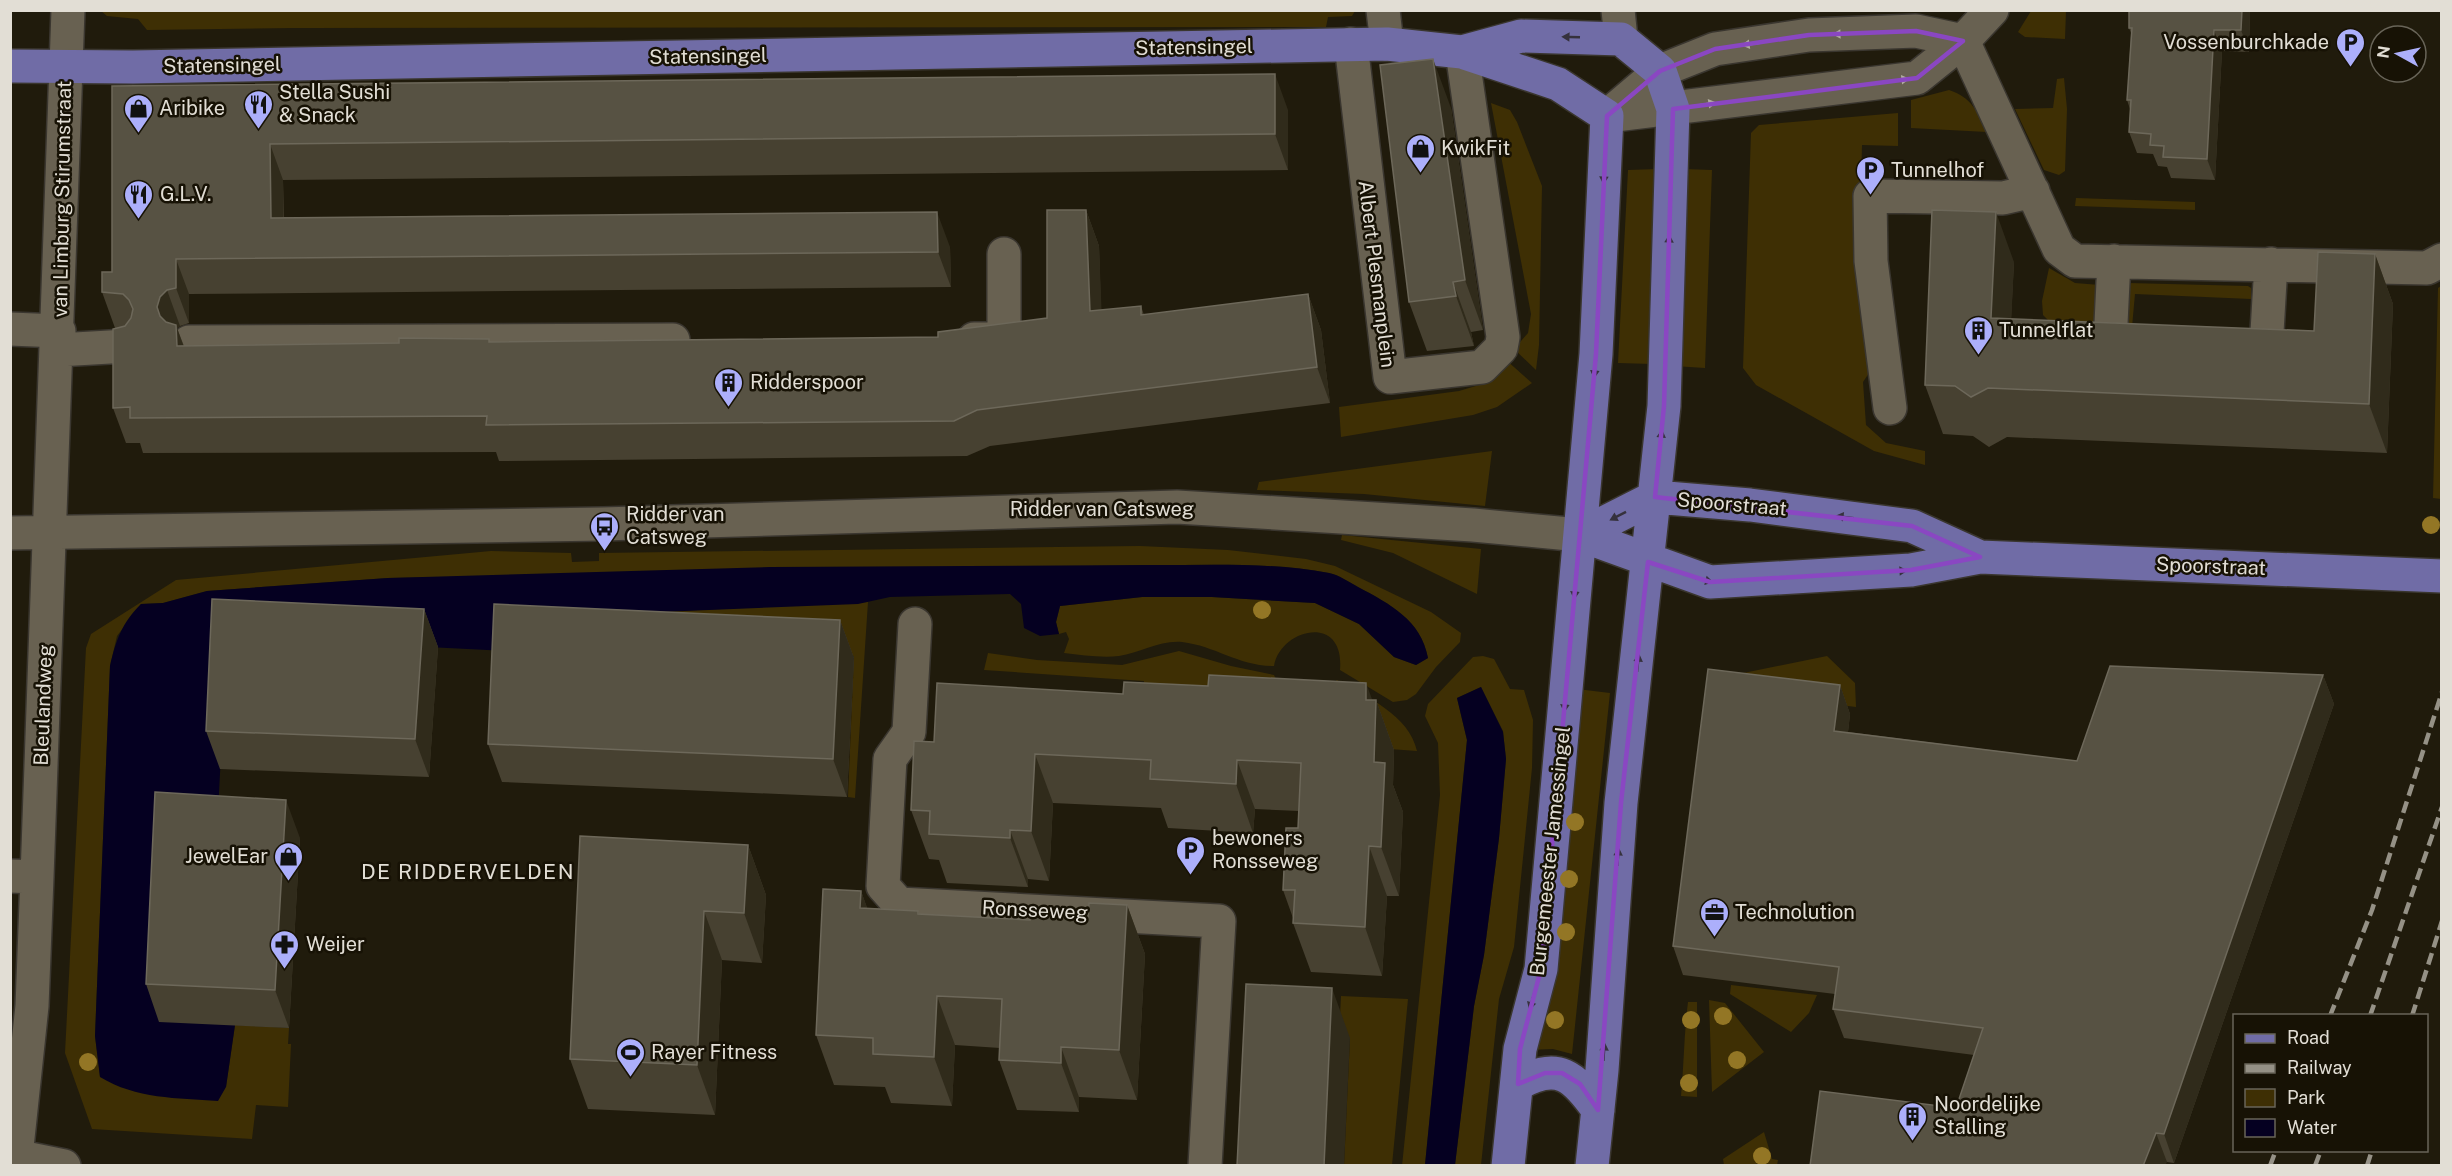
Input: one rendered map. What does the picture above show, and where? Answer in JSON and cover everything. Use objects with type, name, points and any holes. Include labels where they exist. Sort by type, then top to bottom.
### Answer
[{"type":"main road","points":[[1462,52],[1521,36],[1619,25],[1660,71],[1674,109],[1664,406],[1622,803],[1592,1166]]},
{"type":"main road","name":"Statensingel","points":[[10,66],[64,68],[1351,44]]},
{"type":"main road","points":[[1351,44],[1462,52],[1557,84],[1607,116],[1596,354],[1580,535]]},
{"type":"main road","points":[[1580,535],[1655,497]]},
{"type":"main road","name":"Spoorstraat","points":[[1655,497],[1750,505],[1912,526],[1980,557]]},
{"type":"main road","points":[[1580,535],[1648,562]]},
{"type":"main road","name":"Burgemeester Jamessingel","points":[[1508,1166],[1520,1049],[1541,969],[1580,535]]},
{"type":"main road","name":"Spoorstraat","points":[[1648,562],[1710,582],[1911,570],[1980,557],[2442,576]]},
{"type":"main road","points":[[1518,1084],[1545,1073],[1562,1073],[1580,1084],[1598,1110]]},
{"type":"street","name":"van Limburg Stirumstraat","points":[[50,533],[58,340],[64,68],[68,10]]},
{"type":"street","points":[[1383,10],[1387,45]]},
{"type":"street","points":[[1607,116],[1917,78],[1963,41],[1992,10]]},
{"type":"street","points":[[1607,116],[1660,71],[1715,49],[1809,35],[1916,31],[1963,41]]},
{"type":"street","points":[[1963,41],[2059,249],[2075,261],[2434,264]]},
{"type":"street","name":"Albert Plesmanplein","points":[[1351,44],[1390,377],[1482,367],[1501,348],[1503,337],[1462,52]]},
{"type":"street","points":[[1890,408],[1870,261],[1870,196],[2003,198],[2032,191]]},
{"type":"street","points":[[944,339],[1004,339],[1004,254]]},
{"type":"street","points":[[2114,261],[2110,344],[2158,345]]},
{"type":"street","points":[[2206,347],[2266,349],[2271,264]]},
{"type":"street","name":"van Limburg Stirumstraat","points":[[10,329],[58,340]]},
{"type":"street","points":[[58,340],[127,346]]},
{"type":"street","points":[[189,342],[704,340]]},
{"type":"street","name":"Ridder van Catsweg","points":[[10,533],[602,524],[1176,507],[1473,525],[1580,535]]},
{"type":"street","name":"Bleulandweg","points":[[15,1161],[32,1006],[24,877],[50,533]]},
{"type":"street","name":"Ronsseweg","points":[[915,624],[909,732],[890,759],[883,886],[899,904],[1219,921],[1205,1166]]},
{"type":"street","points":[[15,1161],[64,1166]]},
{"type":"highlighted area","points":[[1916,31],[1963,41],[1917,78],[1673,109],[1664,406],[1655,497],[1912,526],[1980,557],[1911,570],[1710,582],[1648,562],[1621,803],[1598,1110],[1580,1084],[1562,1073],[1545,1073],[1518,1084],[1520,1049],[1541,969],[1596,354],[1607,116],[1660,71],[1715,49],[1809,35]]},
{"type":"green space","points":[[101,11],[1355,11],[1352,16],[1328,17],[1326,27],[147,30],[138,19],[107,16]]},
{"type":"green space","points":[[2031,11],[2066,11],[2065,39],[2025,37],[2018,32]]},
{"type":"green space","points":[[2064,78],[2067,109],[2065,171],[2059,175],[2044,170],[2015,109],[2053,108],[2057,79]]},
{"type":"green space","points":[[1949,90],[1963,97],[1973,106],[1987,132],[1911,128],[1911,100]]},
{"type":"green space","points":[[1491,103],[1510,110],[1542,186],[1539,345],[1536,370],[1514,349],[1528,333],[1531,314]]},
{"type":"green space","points":[[1898,113],[1898,146],[1862,145],[1859,264],[1875,364],[1863,382],[1866,425],[1886,443],[1925,451],[1925,465],[1874,451],[1756,385],[1743,368],[1751,133],[1759,125]]},
{"type":"green space","points":[[1659,169],[1652,364],[1618,363],[1628,170]]},
{"type":"green space","points":[[1683,169],[1712,170],[1705,368],[1674,366]]},
{"type":"green space","points":[[2076,198],[2195,202],[2195,210],[2075,206]]},
{"type":"green space","points":[[2049,268],[2075,283],[2100,285],[2099,327],[2051,323],[2043,315],[2042,301]]},
{"type":"green space","points":[[2128,283],[2248,286],[2251,288],[2251,299],[2135,294],[2132,327],[2125,326]]},
{"type":"green space","points":[[2441,286],[2441,499],[2433,498],[2438,288]]},
{"type":"green space","points":[[1505,359],[1532,383],[1497,407],[1473,415],[1341,437],[1339,407],[1459,391],[1479,385]]},
{"type":"green space","points":[[1492,451],[1485,506],[1364,494],[1257,490],[1259,482]]},
{"type":"green space","points":[[1342,535],[1481,549],[1477,594],[1393,553],[1341,540]]},
{"type":"green space","points":[[1140,546],[1228,550],[1306,559],[1335,566],[1431,612],[1461,633],[1460,642],[1436,667],[1416,694],[1407,700],[1393,702],[1340,670],[1339,652],[1333,640],[1323,633],[1311,632],[1288,643],[1279,653],[1274,666],[1249,663],[1206,647],[1182,642],[1166,643],[1119,656],[1064,653],[1069,639],[1066,632],[1059,634],[1056,622],[1060,606],[1142,597],[1212,597],[1315,603],[1359,624],[1394,657],[1416,665],[1428,658],[1424,645],[1411,623],[1392,607],[1340,577],[1307,569],[1240,565],[388,578],[207,591],[163,603],[141,604],[117,636],[110,666],[95,1036],[100,1077],[226,1087],[235,1025],[289,1028],[288,1044],[291,1044],[288,1107],[256,1105],[252,1139],[92,1129],[65,1053],[86,648],[91,634],[176,580],[491,551],[571,553],[572,562],[599,561],[599,553]]},
{"type":"green space","points":[[868,602],[855,798],[848,797],[854,656],[508,640],[635,613]]},
{"type":"green space","points":[[1179,651],[1231,666],[1274,675],[1280,688],[1325,690],[1337,680],[1373,700],[1396,717],[1412,738],[1417,751],[1141,731],[1144,681],[984,670],[988,653],[1037,660],[1122,665]]},
{"type":"green space","points":[[1483,656],[1494,659],[1510,689],[1524,690],[1533,720],[1532,768],[1514,947],[1499,999],[1481,1165],[1455,1165],[1474,1006],[1484,955],[1499,838],[1506,759],[1503,731],[1481,687],[1457,698],[1467,740],[1425,1165],[1402,1166],[1440,795],[1438,743],[1425,716],[1428,704],[1473,657]]},
{"type":"green space","points":[[1827,656],[1855,683],[1856,707],[1718,690],[1719,678]]},
{"type":"green space","points":[[1577,689],[1610,693],[1572,1054],[1553,1049],[1527,1050]]},
{"type":"green space","points":[[1731,985],[1817,995],[1809,1013],[1791,1032],[1730,994]]},
{"type":"green space","points":[[1341,996],[1408,999],[1392,1165],[1344,1165],[1350,1038],[1339,1036]]},
{"type":"green space","points":[[1709,1000],[1725,1003],[1764,1052],[1712,1092]]},
{"type":"green space","points":[[1688,1002],[1697,1002],[1697,1097],[1681,1096]]},
{"type":"green space","points":[[1764,1132],[1772,1159],[1778,1160],[1777,1165],[1724,1165],[1723,1159]]},
{"type":"water","points":[[1218,565],[1285,567],[1333,574],[1381,600],[1402,615],[1419,633],[1428,658],[1416,665],[1394,657],[1359,624],[1315,603],[1212,597],[1142,597],[1060,606],[1056,622],[1059,634],[1040,636],[1024,628],[1021,604],[1010,594],[890,597],[858,604],[635,613],[507,651],[227,637],[217,832],[159,1021],[235,1025],[226,1087],[218,1101],[172,1098],[128,1090],[100,1077],[95,1036],[110,666],[121,632],[141,604],[163,603],[207,591],[388,578],[770,567]]},
{"type":"water","points":[[1481,687],[1503,732],[1506,759],[1499,838],[1484,955],[1474,1006],[1455,1165],[1425,1165],[1467,740],[1457,698]]},
{"type":"building","points":[[2129,10],[2242,10],[2241,30],[2214,30],[2207,159],[2163,157],[2164,146],[2150,145],[2151,134],[2129,132],[2131,100],[2127,100],[2132,28],[2129,28]]},
{"type":"building","points":[[1433,59],[1465,280],[1453,282],[1456,296],[1409,302],[1380,65]]},
{"type":"building","points":[[1275,74],[1275,134],[270,144],[271,218],[937,212],[938,252],[176,259],[176,288],[167,290],[160,297],[157,307],[160,316],[166,322],[176,325],[177,346],[399,343],[399,338],[489,339],[489,342],[938,337],[938,332],[1047,318],[1047,210],[1086,210],[1090,311],[1141,306],[1141,315],[1308,294],[1317,367],[977,410],[954,421],[486,425],[487,416],[130,418],[130,407],[113,408],[113,329],[125,326],[131,318],[133,309],[123,294],[102,292],[102,272],[112,272],[112,86]]},
{"type":"building","points":[[1932,210],[1996,212],[1991,318],[2314,331],[2318,252],[2375,254],[2369,404],[1988,388],[1971,397],[1955,386],[1925,385]]},
{"type":"building","points":[[212,599],[424,609],[415,739],[206,731]]},
{"type":"building","points":[[494,604],[840,620],[833,759],[488,744]]},
{"type":"building","points":[[2110,666],[2323,675],[2164,1134],[2156,1133],[2143,1166],[1810,1166],[1820,1091],[1956,1108],[1983,1028],[1833,1009],[1839,967],[1673,946],[1708,669],[1840,685],[1834,731],[2077,761]]},
{"type":"building","points":[[1209,675],[1366,683],[1366,700],[1376,700],[1374,762],[1385,763],[1381,847],[1369,846],[1365,927],[1293,923],[1295,890],[1283,890],[1286,828],[1298,828],[1301,763],[1237,760],[1236,784],[1150,779],[1151,760],[1035,754],[1031,831],[1010,830],[1010,838],[929,834],[930,811],[911,810],[914,741],[934,742],[937,683],[1123,694],[1124,682],[1208,686]]},
{"type":"building","points":[[155,792],[286,800],[275,990],[146,984]]},
{"type":"building","points":[[580,836],[748,845],[744,913],[704,911],[697,1065],[570,1059]]},
{"type":"building","points":[[823,889],[861,891],[860,908],[918,911],[918,914],[1030,920],[1030,916],[1088,917],[1089,903],[1127,905],[1119,1050],[1061,1047],[1061,1063],[999,1060],[1002,999],[937,996],[934,1057],[873,1054],[873,1038],[816,1035]]},
{"type":"building","points":[[1246,984],[1332,988],[1324,1166],[1237,1166]]},
{"type":"railway","points":[[2331,1014],[2372,910],[2442,692]]},
{"type":"railway","points":[[2371,1014],[2442,807]]},
{"type":"railway","points":[[2413,1014],[2442,921]]},
{"type":"railway","points":[[2270,1166],[2275,1152]]},
{"type":"railway","points":[[2315,1166],[2320,1152]]},
{"type":"railway","points":[[2367,1166],[2371,1152]]},
{"type":"place","name":"Vossenburchkade","points":[[2350,68]]},
{"type":"place","name":"Stella Sushi & Snack","points":[[258,130]]},
{"type":"place","name":"Aribike","points":[[138,134]]},
{"type":"place","name":"KwikFit","points":[[1420,174]]},
{"type":"place","name":"Tunnelhof","points":[[1870,196]]},
{"type":"place","name":"G.L.V.","points":[[139,220]]},
{"type":"place","name":"Tunnelflat","points":[[1978,356]]},
{"type":"place","name":"Ridderspoor","points":[[729,408]]},
{"type":"place","name":"Ridder van Catsweg","points":[[605,552]]},
{"type":"place","name":"bewoners Ronsseweg","points":[[1191,876]]},
{"type":"place","name":"JewelEar","points":[[289,882]]},
{"type":"place","name":"Technolution","points":[[1714,938]]},
{"type":"place","name":"Weijer","points":[[285,970]]},
{"type":"place","name":"Rayer Fitness","points":[[630,1078]]},
{"type":"place","name":"Noordelijke Stalling","points":[[1913,1142]]},
{"type":"district","name":"DE RIDDERVELDEN","points":[[468,871]]}]
